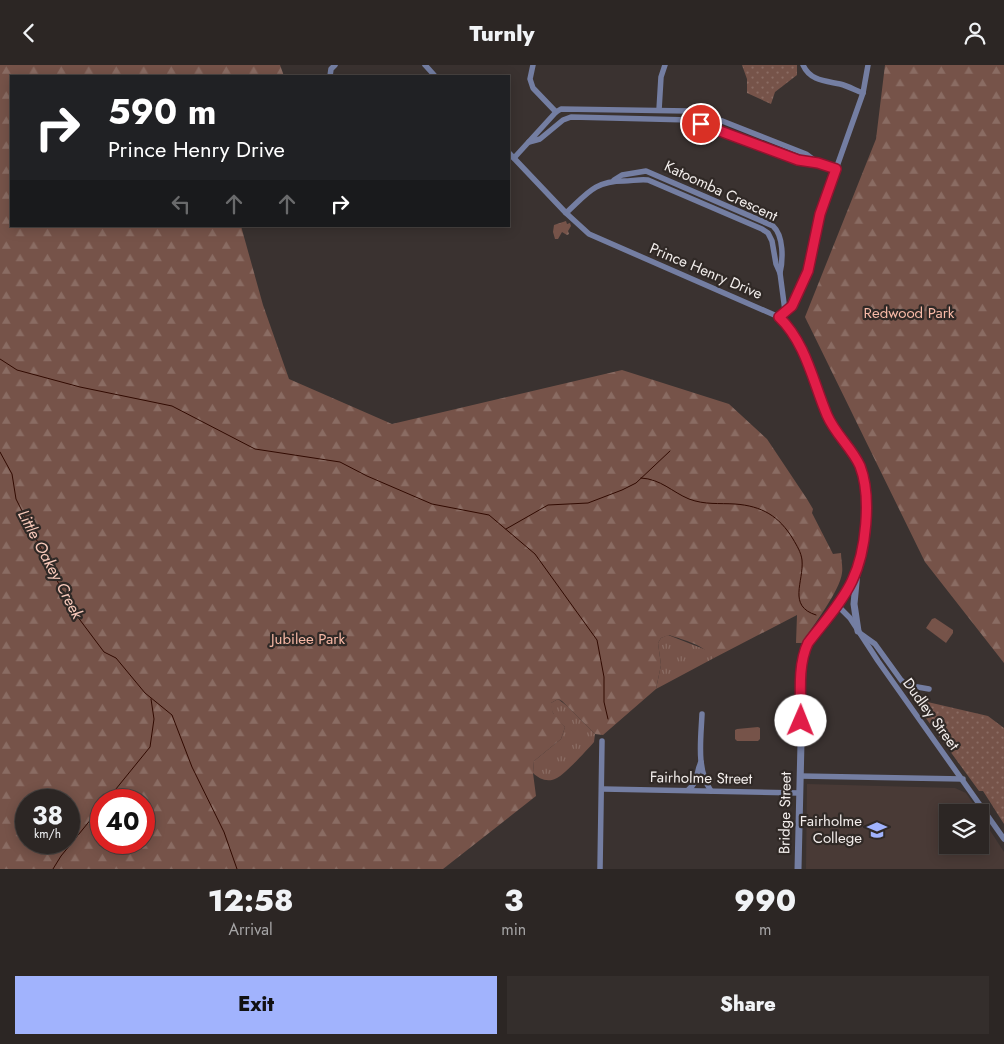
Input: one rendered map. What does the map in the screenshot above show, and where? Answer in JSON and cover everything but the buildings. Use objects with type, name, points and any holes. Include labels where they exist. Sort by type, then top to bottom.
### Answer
[{"type":"street","points":[[425,65],[435,75]]},
{"type":"street","points":[[659,110],[660,83],[665,65]]},
{"type":"street","points":[[803,65],[806,72],[812,77],[863,93]]},
{"type":"street","points":[[779,317],[792,306],[808,271],[820,214],[863,93],[868,65]]},
{"type":"street","points":[[534,66],[530,79],[534,87],[556,112]]},
{"type":"street","points":[[514,158],[556,112],[561,109],[659,110],[702,113],[806,154],[818,163]]},
{"type":"street","points":[[529,142],[540,139],[563,119],[571,117],[681,119],[695,122],[798,160],[818,163],[836,169]]},
{"type":"street","name":"Prince Henry Drive","points":[[510,154],[566,213],[598,239],[779,317]]},
{"type":"street","name":"Katoomba Crescent","points":[[614,181],[622,175],[646,171],[773,226],[779,233],[782,259],[780,273],[785,311]]},
{"type":"street","name":"Katoomba Crescent","points":[[566,213],[602,183],[648,180],[768,233],[772,241],[776,264],[780,273]]},
{"type":"street","name":"Bridge Street","points":[[779,317],[792,330],[814,378],[828,417],[858,463],[864,476],[867,503],[863,538],[851,582],[837,605],[808,643],[803,658],[798,869]]},
{"type":"street","points":[[856,569],[854,604],[858,632],[876,644],[906,685],[929,689]]},
{"type":"street","name":"Dudley Street","points":[[837,605],[846,613],[1004,839]]},
{"type":"street","points":[[702,714],[701,762],[705,781],[711,791]]},
{"type":"street","points":[[600,869],[602,741]]},
{"type":"street","points":[[688,790],[696,782],[701,762]]},
{"type":"street","points":[[800,776],[963,779]]},
{"type":"street","name":"Fairholme Street","points":[[602,789],[799,793]]},
{"type":"shaded area","name":"Fairholme College","points":[[807,784],[955,788],[966,793],[974,804],[939,804],[939,854],[989,854],[989,829],[1004,852],[1004,869],[806,869]]},
{"type":"green space","name":"Jubilee Park","points":[[0,65],[280,65],[284,75],[10,75],[10,227],[241,227],[263,305],[289,379],[392,424],[622,370],[729,404],[767,439],[813,509],[812,513],[833,554],[841,553],[842,571],[840,581],[831,599],[802,643],[796,643],[797,615],[714,658],[699,646],[687,641],[669,635],[661,638],[658,643],[661,665],[656,689],[603,735],[595,734],[562,701],[558,699],[551,703],[553,713],[565,727],[561,739],[534,761],[533,773],[536,796],[443,869],[0,869]]},
{"type":"green space","points":[[742,65],[797,65],[797,75],[775,92],[771,104],[747,93],[747,79]]},
{"type":"green space","name":"Redwood Park","points":[[885,65],[1004,65],[1004,663],[925,562],[805,317],[876,139]]},
{"type":"green space","points":[[566,221],[571,226],[568,231],[569,234],[567,235],[562,232],[558,239],[555,239],[554,225]]},
{"type":"green space","points":[[935,618],[953,630],[946,643],[926,628],[932,619]]},
{"type":"green space","points":[[668,635],[709,651],[714,658],[656,689],[661,665],[658,643],[661,638]]},
{"type":"green space","points":[[558,699],[595,734],[594,742],[561,776],[554,779],[541,779],[533,773],[534,761],[561,739],[565,727],[555,716],[551,707],[551,703]]},
{"type":"green space","points":[[919,700],[988,716],[1004,728],[1004,824],[983,791],[979,791],[920,710]]},
{"type":"green space","points":[[760,728],[760,739],[758,741],[737,741],[735,739],[735,730]]},
{"type":"waterway","points":[[0,359],[17,370],[80,387],[172,406],[255,449],[340,462],[367,476],[432,504],[489,515],[535,554],[597,640],[604,677],[604,702],[608,719]]},
{"type":"waterway","points":[[506,529],[548,505],[588,503],[622,490],[636,483],[670,451]]},
{"type":"waterway","name":"Little Oakey Creek","points":[[0,452],[12,474],[16,499],[71,608],[104,652],[116,658],[145,693],[172,715],[192,767],[224,832],[237,869]]},
{"type":"waterway","points":[[641,478],[660,483],[695,501],[745,505],[762,510],[776,518],[788,531],[801,554],[802,568],[799,599],[807,611],[816,615]]},
{"type":"waterway","points":[[116,789],[150,747],[154,719],[151,699]]},
{"type":"waterway","points":[[53,869],[61,856],[90,820]]},
{"type":"place","name":"Fairholme College","points":[[877,830]]},
{"type":"route","points":[[701,124],[798,160],[818,163],[836,169],[820,214],[808,271],[792,306],[779,317],[792,330],[814,378],[828,417],[858,463],[864,476],[867,503],[863,538],[851,582],[837,605],[808,643],[804,653],[801,721]]}]
